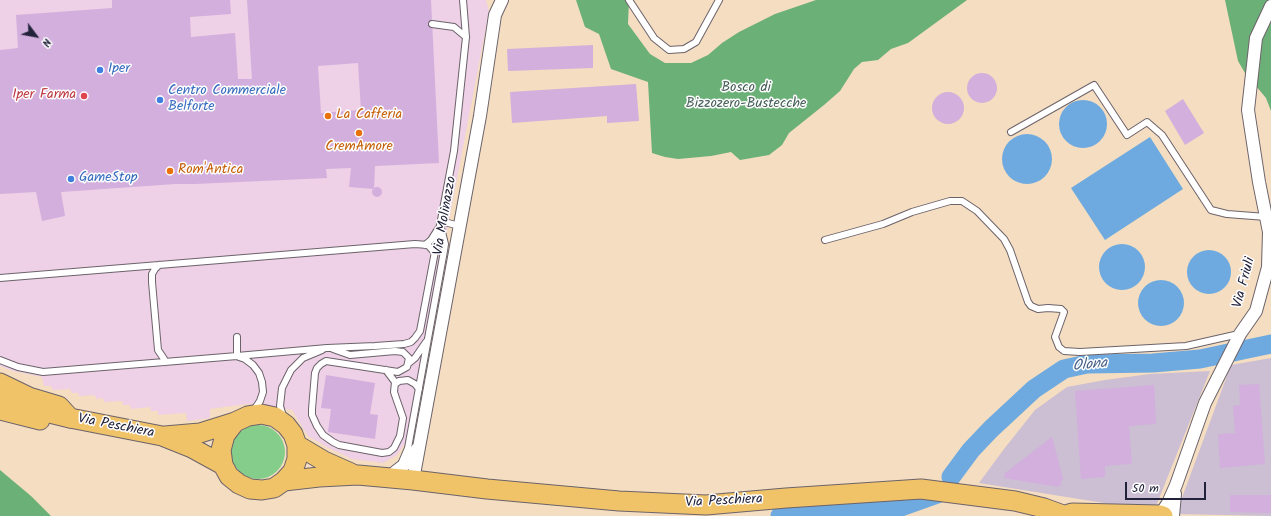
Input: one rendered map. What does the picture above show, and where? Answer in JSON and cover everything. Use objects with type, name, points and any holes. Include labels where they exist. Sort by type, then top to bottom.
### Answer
[{"type":"main road","name":"Via Peschiera","points":[[0,383],[29,397],[59,406],[70,418],[162,436],[192,448],[223,465],[229,476],[239,484],[250,489],[262,490],[274,488],[284,481],[319,477],[389,475],[414,480],[487,489],[619,501],[706,505],[921,489],[1015,501],[1044,508],[1062,515],[1072,513],[1165,516]]},
{"type":"main road","points":[[0,399],[70,418]]},
{"type":"main road","name":"Via Peschiera","points":[[0,410],[61,424],[70,418]]},
{"type":"main road","name":"Via Peschiera","points":[[162,436],[200,433],[261,414],[275,417],[286,425]]},
{"type":"main road","points":[[223,465],[221,450],[225,435],[241,419]]},
{"type":"main road","points":[[284,481],[293,471],[297,459],[297,446],[293,434],[286,425]]},
{"type":"main road","name":"Via Peschiera","points":[[297,446],[324,462],[358,475]]},
{"type":"street","points":[[495,14],[496,0]]},
{"type":"street","name":"Via Molinazzo","points":[[414,480],[480,116],[495,14],[502,0]]},
{"type":"street","name":"Via Friuli","points":[[1165,516],[1168,502],[1176,485],[1205,403],[1224,364],[1256,311],[1268,267],[1269,232],[1259,182],[1248,110],[1256,38],[1271,6]]},
{"type":"street","name":"Via Molinazzo","points":[[389,475],[408,462],[416,452],[421,438]]},
{"type":"lane","points":[[0,360],[18,367],[43,372],[327,348],[370,347],[411,342],[416,338],[420,331],[454,151],[466,37],[463,0]]},
{"type":"lane","points":[[629,0],[654,38],[669,50],[684,49],[696,42],[719,0]]},
{"type":"lane","points":[[432,24],[454,26],[463,32],[466,37]]},
{"type":"lane","points":[[1011,132],[1094,85],[1127,135],[1147,122],[1162,135],[1211,210],[1227,214],[1266,217]]},
{"type":"lane","points":[[825,240],[883,224],[912,212],[950,201],[962,201],[978,211],[1004,239],[1010,250],[1028,302],[1031,306],[1038,309],[1048,308],[1061,310],[1064,312],[1055,337],[1059,347],[1064,351],[1080,352],[1186,346],[1239,337]]},
{"type":"lane","points":[[441,223],[459,226]]},
{"type":"lane","points":[[425,245],[431,240],[441,223]]},
{"type":"lane","points":[[389,475],[405,458],[408,448],[445,244],[441,223]]},
{"type":"lane","points":[[0,278],[415,244],[430,247],[435,253]]},
{"type":"lane","points":[[159,265],[152,274],[152,282],[158,350],[166,362]]},
{"type":"lane","points":[[386,370],[394,379],[394,392],[402,415],[403,422],[397,444],[389,452],[382,453],[339,445],[323,435],[312,415],[315,373],[321,364],[326,361],[386,370],[398,372],[407,367],[415,358],[429,333]]},
{"type":"lane","points":[[237,337],[237,356]]},
{"type":"lane","points":[[286,425],[280,406],[282,388],[291,370],[303,358],[327,348],[350,355],[395,351],[403,352],[409,358],[409,363]]},
{"type":"lane","points":[[237,356],[245,359],[253,365],[259,373],[263,392],[256,408],[241,419]]},
{"type":"lane","points":[[395,384],[399,381],[408,380],[413,382],[419,389]]},
{"type":"shaded area","points":[[0,0],[486,0],[489,11],[407,440],[397,455],[383,463],[352,459],[308,436],[292,410],[246,404],[210,409],[210,418],[187,421],[186,413],[158,415],[158,411],[151,411],[150,407],[131,409],[130,405],[123,405],[122,401],[104,402],[103,398],[96,399],[95,395],[79,396],[78,393],[72,393],[70,389],[53,390],[51,386],[44,386],[42,377],[13,371],[0,366]]},
{"type":"shaded area","points":[[1271,358],[1271,516],[1176,514],[1231,365]]},
{"type":"shaded area","points":[[1210,371],[1154,511],[979,483],[1035,410],[1067,387],[1150,374]]},
{"type":"green space","name":"Bosco di Bizzozero-Bustecche","points":[[576,0],[629,0],[628,24],[650,54],[665,63],[691,63],[708,55],[722,43],[739,32],[775,14],[816,0],[967,0],[908,43],[891,49],[878,60],[862,62],[854,69],[840,91],[789,133],[782,145],[769,155],[740,160],[731,152],[711,156],[678,159],[652,153],[648,82],[611,69],[599,34],[585,27]]},
{"type":"green space","points":[[1225,0],[1271,0],[1271,111],[1266,98],[1245,73],[1238,61]]},
{"type":"green space","points":[[258,425],[268,427],[277,433],[283,442],[285,452],[283,462],[277,471],[268,477],[258,479],[248,477],[239,471],[233,462],[231,452],[233,442],[239,433],[248,427]]},
{"type":"green space","points":[[0,470],[31,496],[51,516],[0,516]]},
{"type":"water","points":[[1083,100],[1092,102],[1100,107],[1105,115],[1107,124],[1105,133],[1100,141],[1092,146],[1083,148],[1074,146],[1066,141],[1061,133],[1059,124],[1061,115],[1066,107],[1074,102]]},
{"type":"water","points":[[1027,134],[1041,138],[1048,145],[1052,159],[1048,173],[1041,180],[1027,184],[1013,180],[1006,173],[1002,159],[1006,145],[1013,138]]},
{"type":"water","points":[[1150,137],[1183,189],[1105,240],[1071,188]]},
{"type":"water","points":[[1122,244],[1135,248],[1141,254],[1145,267],[1141,280],[1135,286],[1122,290],[1109,286],[1103,280],[1099,267],[1103,254],[1109,248]]},
{"type":"water","points":[[1205,250],[1213,250],[1225,256],[1231,268],[1231,276],[1225,288],[1213,294],[1205,294],[1193,288],[1187,276],[1187,268],[1193,256]]},
{"type":"water","points":[[1161,280],[1174,284],[1180,290],[1184,303],[1180,316],[1174,322],[1161,326],[1148,322],[1142,316],[1138,303],[1142,290],[1148,284]]},
{"type":"building","name":"Centro Commerciale Belforte","points":[[112,0],[230,0],[231,14],[190,17],[191,37],[235,33],[238,79],[252,79],[247,0],[431,0],[439,163],[375,166],[374,189],[349,187],[351,168],[326,169],[327,178],[175,184],[61,192],[65,216],[42,221],[36,192],[0,194],[0,50],[18,48],[16,15],[112,8]],"holes":[[[358,63],[361,110],[321,113],[318,66]]]},
{"type":"building","points":[[593,45],[593,68],[508,71],[507,49]]},
{"type":"building","points":[[982,73],[993,77],[997,88],[993,99],[982,103],[971,99],[967,88],[971,77]]},
{"type":"building","points":[[636,84],[639,121],[607,123],[607,116],[512,123],[510,92]]},
{"type":"building","points":[[945,92],[951,92],[961,99],[964,108],[963,114],[957,121],[951,124],[945,124],[935,117],[932,111],[932,105],[939,95]]},
{"type":"building","points":[[1183,99],[1204,133],[1185,145],[1165,111]]},
{"type":"building","points":[[375,187],[379,187],[381,188],[381,196],[375,197],[372,194],[372,190]]},
{"type":"building","points":[[326,375],[375,383],[370,414],[378,415],[375,439],[328,432],[331,409],[321,408]]},
{"type":"building","points":[[1259,384],[1265,464],[1220,468],[1218,434],[1235,433],[1233,406],[1240,405],[1239,385]]},
{"type":"building","points":[[1154,385],[1156,424],[1129,426],[1132,464],[1105,466],[1105,477],[1081,479],[1075,391]]},
{"type":"building","points":[[1052,437],[1063,478],[1059,487],[1004,478],[1005,473]]},
{"type":"building","points":[[1230,495],[1271,495],[1271,513],[1230,512]]},
{"type":"waterway","name":"Olona","points":[[951,477],[971,450],[991,429],[1034,389],[1064,369],[1087,364],[1153,363],[1200,359],[1271,344]]},
{"type":"waterway","name":"Olona","points":[[780,516],[875,508],[898,508],[940,493]]},
{"type":"place","name":"Iper","points":[[100,70]]},
{"type":"place","name":"Iper Farma","points":[[84,96]]},
{"type":"place","name":"Centro Commerciale Belforte","points":[[160,100]]},
{"type":"place","name":"La Cafferia","points":[[328,116]]},
{"type":"place","name":"CremAmore","points":[[359,133]]},
{"type":"place","name":"Rom'Antica","points":[[170,171]]},
{"type":"place","name":"GameStop","points":[[71,179]]}]
